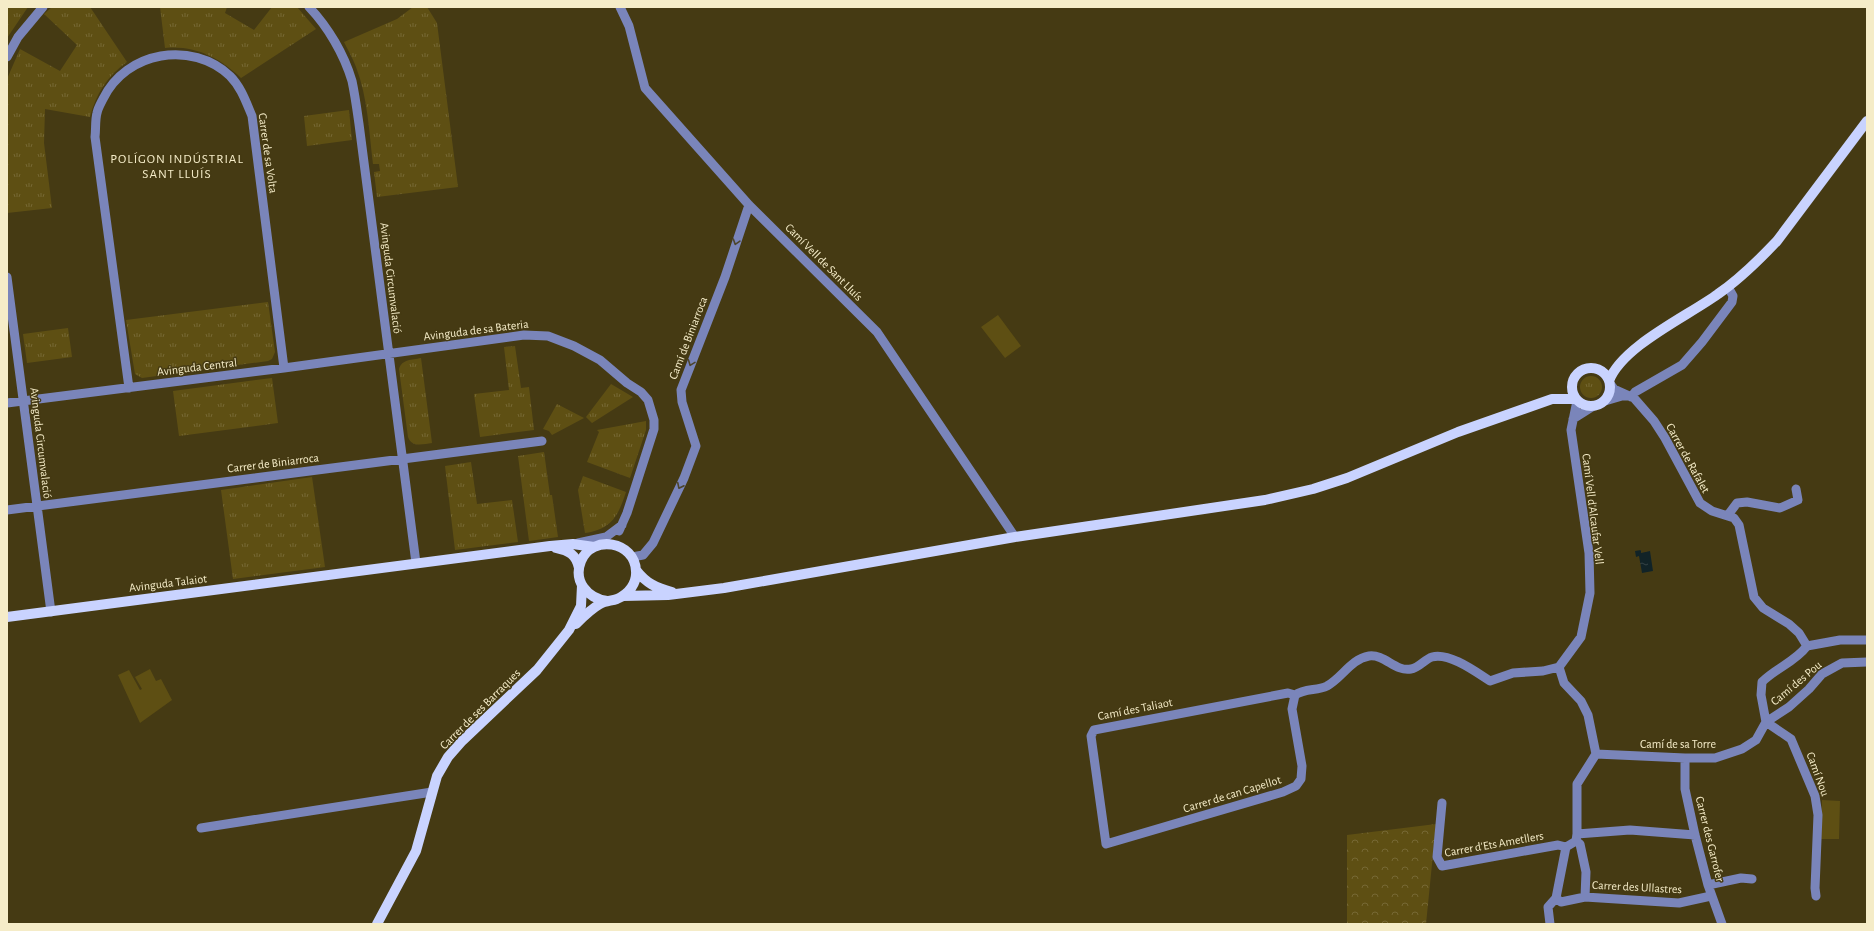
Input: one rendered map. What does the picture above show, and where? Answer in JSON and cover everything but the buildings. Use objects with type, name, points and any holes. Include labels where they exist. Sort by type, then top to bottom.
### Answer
[{"type":"main road","points":[[1599,370],[1620,362],[1654,335],[1728,287],[1762,257],[1777,241],[1867,121]]},
{"type":"main road","points":[[1610,383],[1620,362]]},
{"type":"main road","points":[[569,630],[593,608],[606,601],[615,600],[624,596],[680,594],[724,588],[1015,537],[1265,500],[1312,489],[1347,478],[1458,432],[1552,399],[1565,390],[1579,372],[1584,369],[1589,368],[1599,370],[1607,376],[1610,383],[1610,391],[1605,401],[1592,407],[1576,400],[1552,399]]},
{"type":"main road","points":[[1573,380],[1572,390],[1576,400]]},
{"type":"main road","points":[[416,563],[550,546],[573,544],[594,547],[608,544],[620,546],[632,557],[636,570],[648,583],[659,589],[680,594]]},
{"type":"main road","points":[[550,546],[574,555],[578,560],[582,586],[581,606],[569,630]]},
{"type":"main road","points":[[579,569],[587,552],[594,547]]},
{"type":"main road","name":"Avinguda Talaiot","points":[[7,617],[416,563]]},
{"type":"main road","points":[[624,596],[633,584],[636,570]]},
{"type":"main road","points":[[582,586],[592,596],[606,601]]},
{"type":"main road","name":"Carrer de ses Barraques","points":[[376,924],[411,862],[418,845],[437,776],[448,757],[462,741],[538,670],[569,630]]},
{"type":"street","points":[[7,57],[18,37],[43,7]]},
{"type":"street","name":"Avinguda Circumvalació","points":[[309,7],[319,17],[340,51],[352,81],[359,124],[416,563]]},
{"type":"street","name":"Camí Vell de Sant Lluís","points":[[620,7],[629,26],[645,88],[749,204],[877,332],[1015,537]]},
{"type":"street","name":"Carrer de sa Volta","points":[[129,388],[95,137],[97,112],[107,92],[118,77],[137,63],[155,56],[173,54],[194,57],[214,65],[230,77],[243,94],[252,116],[284,368]]},
{"type":"street","name":"Camí de Biniarroca","points":[[632,557],[643,555],[653,543],[684,478],[696,446],[682,402],[681,390],[725,277],[749,204]]},
{"type":"street","name":"Avinguda Circumvalació","points":[[7,277],[51,612]]},
{"type":"street","points":[[1605,401],[1622,396],[1631,397],[1635,392],[1675,370],[1690,356],[1732,302],[1733,296],[1728,287]]},
{"type":"street","name":"Avinguda de sa Bateria","points":[[389,354],[524,335],[548,336],[574,346],[600,360],[648,400],[654,420],[654,429],[628,513],[621,528]]},
{"type":"street","name":"Avinguda Central","points":[[7,403],[389,354]]},
{"type":"street","name":"Carrer de Rafalet","points":[[1610,383],[1614,389],[1637,401],[1654,421],[1665,438],[1700,503],[1712,511],[1728,515]]},
{"type":"street","name":"Camí Vell d'Alcaufar Vell","points":[[1559,667],[1581,637],[1590,593],[1589,552],[1577,475],[1572,421],[1576,400]]},
{"type":"street","points":[[1572,421],[1592,407]]},
{"type":"street","name":"Carrer de Biniarroca","points":[[7,510],[542,441]]},
{"type":"street","points":[[1796,489],[1798,500],[1780,508],[1747,502],[1737,503],[1728,515],[1734,518],[1738,525],[1754,597],[1763,608],[1789,624],[1799,633],[1807,646]]},
{"type":"street","points":[[608,544],[621,528]]},
{"type":"street","points":[[573,544],[606,536],[621,528]]},
{"type":"street","points":[[620,546],[618,543],[621,528]]},
{"type":"street","points":[[1766,722],[1761,695],[1762,682],[1770,674],[1800,655],[1807,646],[1840,640],[1867,640]]},
{"type":"street","points":[[1295,695],[1302,690],[1326,686],[1355,662],[1369,656],[1380,657],[1399,668],[1412,669],[1432,656],[1450,658],[1466,665],[1490,681],[1512,673],[1543,671],[1559,667],[1564,684],[1581,701],[1588,715],[1596,754],[1577,784],[1576,838]]},
{"type":"street","name":"Camí des Pou","points":[[1766,722],[1789,706],[1822,674],[1842,663],[1867,662]]},
{"type":"street","name":"Camí des Taliaot","points":[[1106,844],[1091,736],[1094,730],[1288,693],[1295,695]]},
{"type":"street","name":"Carrer de can Capellot","points":[[1106,844],[1283,792],[1296,786],[1301,779],[1302,766],[1292,709],[1295,695]]},
{"type":"street","name":"Camí de sa Torre","points":[[1596,754],[1715,758],[1742,749],[1756,740],[1766,722]]},
{"type":"street","name":"Camí Nou","points":[[1766,722],[1791,739],[1815,796],[1818,815],[1816,896]]},
{"type":"street","name":"Carrer des Garrofer","points":[[1685,758],[1685,789],[1695,835],[1711,896],[1722,924]]},
{"type":"street","points":[[201,828],[432,792]]},
{"type":"street","name":"Carrer d'Ets Ametllers","points":[[1442,803],[1438,857],[1442,866],[1558,845],[1566,847]]},
{"type":"street","points":[[1550,924],[1548,907],[1556,898],[1566,847],[1576,838],[1630,830],[1695,835]]},
{"type":"street","name":"Carrer des Ullastres","points":[[1576,838],[1580,844],[1586,872],[1585,896]]},
{"type":"street","points":[[1708,885],[1741,878],[1752,879]]},
{"type":"street","name":"Carrer des Ullastres","points":[[1556,898],[1560,902],[1585,896],[1679,903],[1711,896]]},
{"type":"green space","points":[[7,7],[28,7],[7,38]]},
{"type":"green space","points":[[52,7],[90,7],[127,62],[108,79],[103,86],[92,109],[90,117],[45,109],[44,143],[52,208],[7,213],[7,79],[20,49],[60,71],[77,45],[44,14]]},
{"type":"green space","points":[[160,7],[227,7],[225,13],[254,30],[272,7],[297,7],[316,29],[241,78],[224,64],[206,54],[187,49],[165,48]]},
{"type":"green space","points":[[413,7],[427,7],[437,23],[458,187],[377,197],[374,172],[380,171],[379,164],[373,164],[368,115],[363,91],[356,67],[344,42],[397,19]]},
{"type":"green space","points":[[349,110],[352,140],[307,146],[304,116]]},
{"type":"green space","points":[[268,302],[275,352],[272,359],[268,361],[142,378],[135,374],[126,320]]},
{"type":"green space","points":[[998,315],[1021,346],[1005,358],[981,327]]},
{"type":"green space","points":[[68,328],[72,357],[27,363],[23,334]]},
{"type":"green space","points":[[515,346],[521,388],[529,387],[534,430],[480,437],[474,394],[509,390],[504,347]]},
{"type":"green space","points":[[421,358],[432,443],[415,444],[412,443],[408,437],[399,369],[402,363]]},
{"type":"green space","points":[[1587,376],[1595,376],[1602,383],[1602,391],[1595,398],[1587,398],[1580,391],[1580,383]]},
{"type":"green space","points":[[272,378],[278,423],[179,436],[173,391]]},
{"type":"green space","points":[[611,384],[633,397],[592,423],[586,417]]},
{"type":"green space","points":[[557,404],[584,418],[552,435],[549,431],[543,429]]},
{"type":"green space","points":[[646,421],[646,430],[630,478],[587,462],[599,432],[597,430]]},
{"type":"green space","points":[[544,452],[558,537],[529,541],[518,456]]},
{"type":"green space","points":[[471,462],[477,504],[512,500],[518,542],[455,550],[445,466]]},
{"type":"green space","points":[[583,476],[626,492],[617,514],[608,525],[585,533],[578,490]]},
{"type":"green space","points":[[312,477],[325,567],[233,579],[221,490]]},
{"type":"green space","points":[[150,669],[156,681],[161,679],[172,700],[140,723],[118,675],[129,670],[140,690],[142,689],[135,677]]},
{"type":"green space","points":[[1822,800],[1840,801],[1839,839],[1821,839]]},
{"type":"green space","points":[[1436,824],[1426,924],[1347,924],[1347,835]]},
{"type":"water","points":[[1641,550],[1641,553],[1650,551],[1653,571],[1642,573],[1639,556],[1636,557],[1635,551]]},
{"type":"district","name":"POLÍGON INDÚSTRIAL SANT LLUÍS","points":[[177,166]]}]
